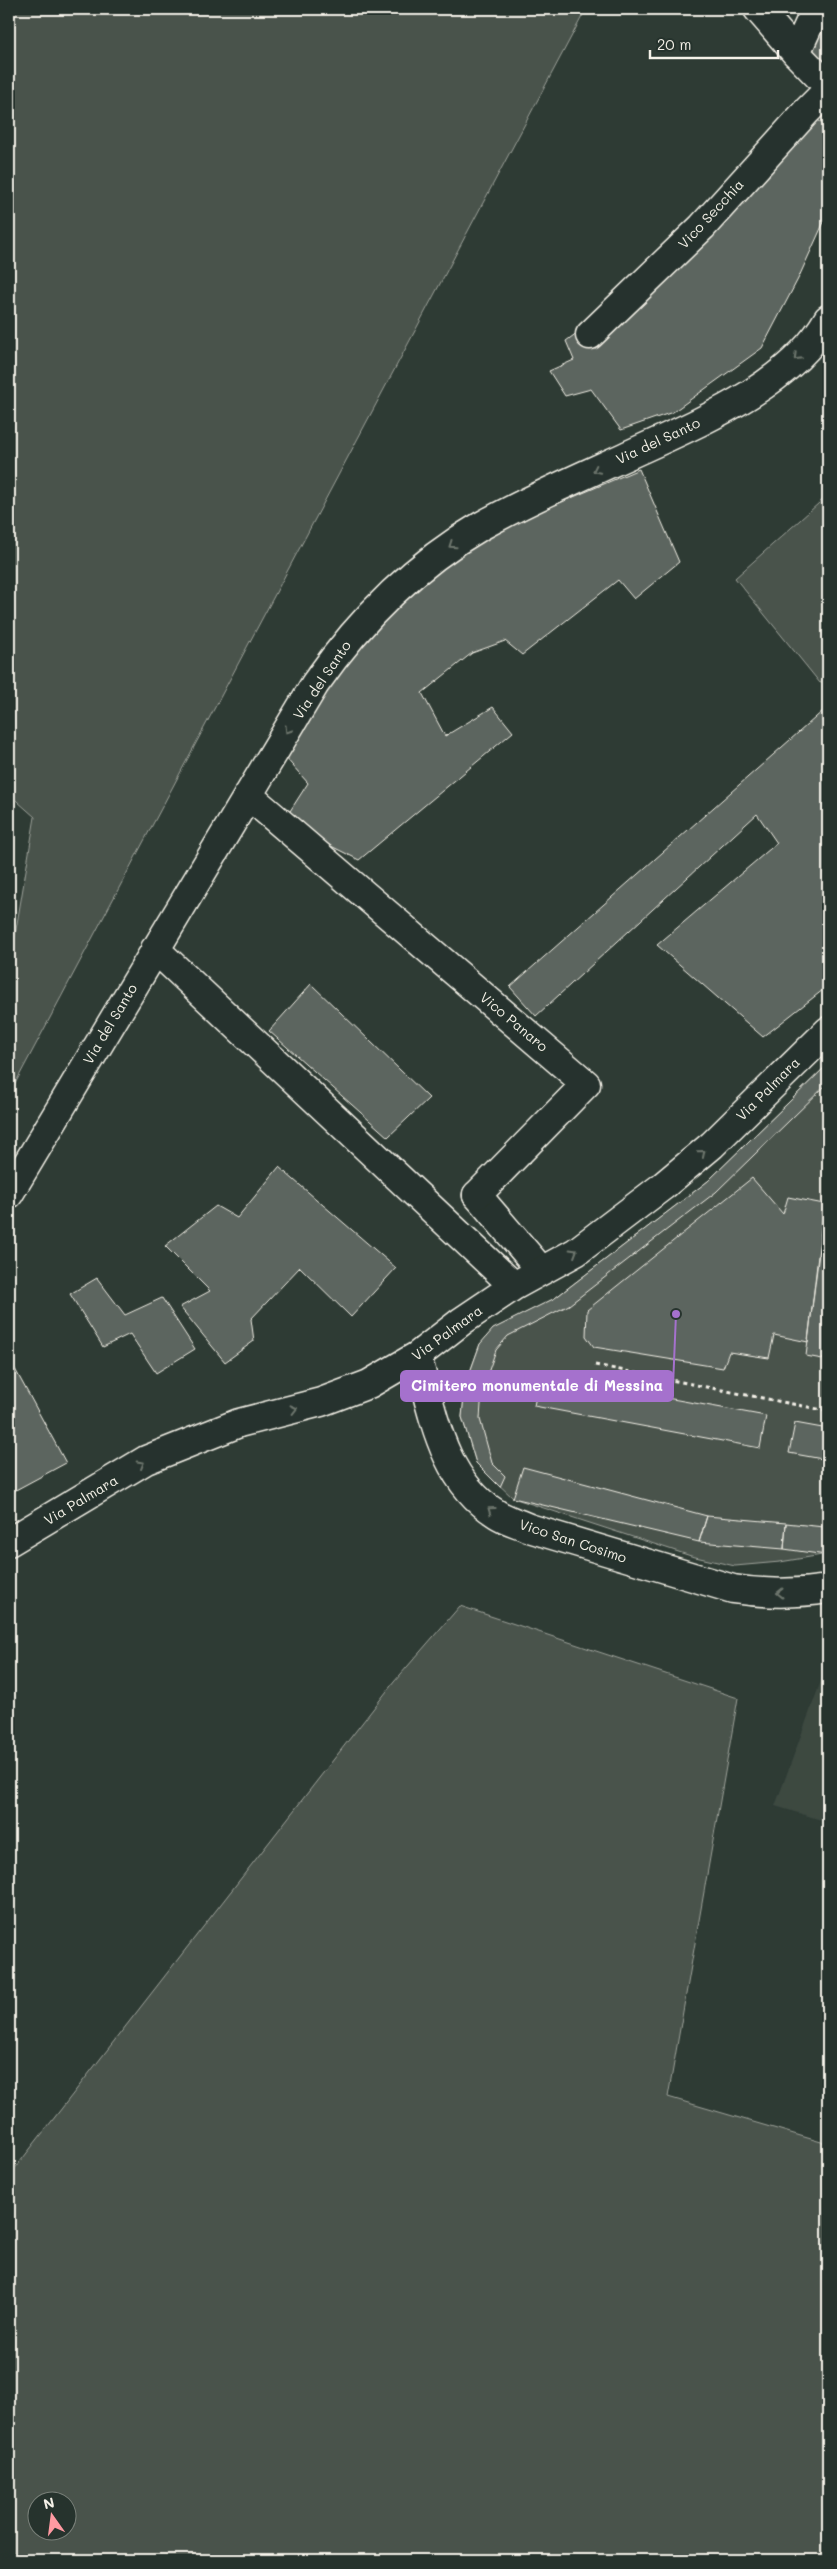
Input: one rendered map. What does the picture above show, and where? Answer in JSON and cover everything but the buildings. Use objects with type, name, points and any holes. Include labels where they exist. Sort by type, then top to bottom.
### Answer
[{"type":"street","points":[[758,9],[828,88]]},
{"type":"street","points":[[796,54],[816,9]]},
{"type":"street","name":"Vico Secchia","points":[[590,335],[702,227],[828,88]]},
{"type":"street","name":"Via del Santo","points":[[9,1194],[315,684],[340,649],[393,592],[419,569],[482,526],[668,437],[757,390],[792,362],[820,334],[828,319]]},
{"type":"street","name":"Vico Panaro","points":[[248,795],[586,1084],[477,1195],[542,1270]]},
{"type":"street","points":[[155,949],[514,1286]]},
{"type":"street","name":"Via Palmara","points":[[9,1542],[146,1460],[239,1423],[321,1402],[369,1384],[416,1356],[462,1321],[514,1286],[576,1252],[663,1186],[712,1145],[828,1031]]},
{"type":"street","name":"Vico San Cosimo","points":[[416,1356],[449,1462],[461,1482],[477,1499],[498,1514],[529,1528],[733,1590],[794,1593],[828,1589]]},
{"type":"path","points":[[595,1365],[828,1411]]},
{"type":"shaded area","points":[[9,9],[586,9],[9,1095],[9,971],[35,817],[9,794]]},
{"type":"shaded area","points":[[828,495],[828,678],[820,683],[735,578]]},
{"type":"shaded area","points":[[828,1064],[828,1554],[780,1562],[735,1566],[691,1556],[513,1498],[476,1463],[462,1417],[465,1386],[480,1344],[555,1298],[708,1181]]},
{"type":"shaded area","points":[[460,1606],[738,1698],[668,2097],[828,2144],[828,2560],[9,2560],[9,2176],[394,1682]]},
{"type":"shaded area","points":[[828,1662],[828,1822],[775,1806]]},
{"type":"place","name":"Cimitero monumentale di Messina","points":[[676,1314]]}]
